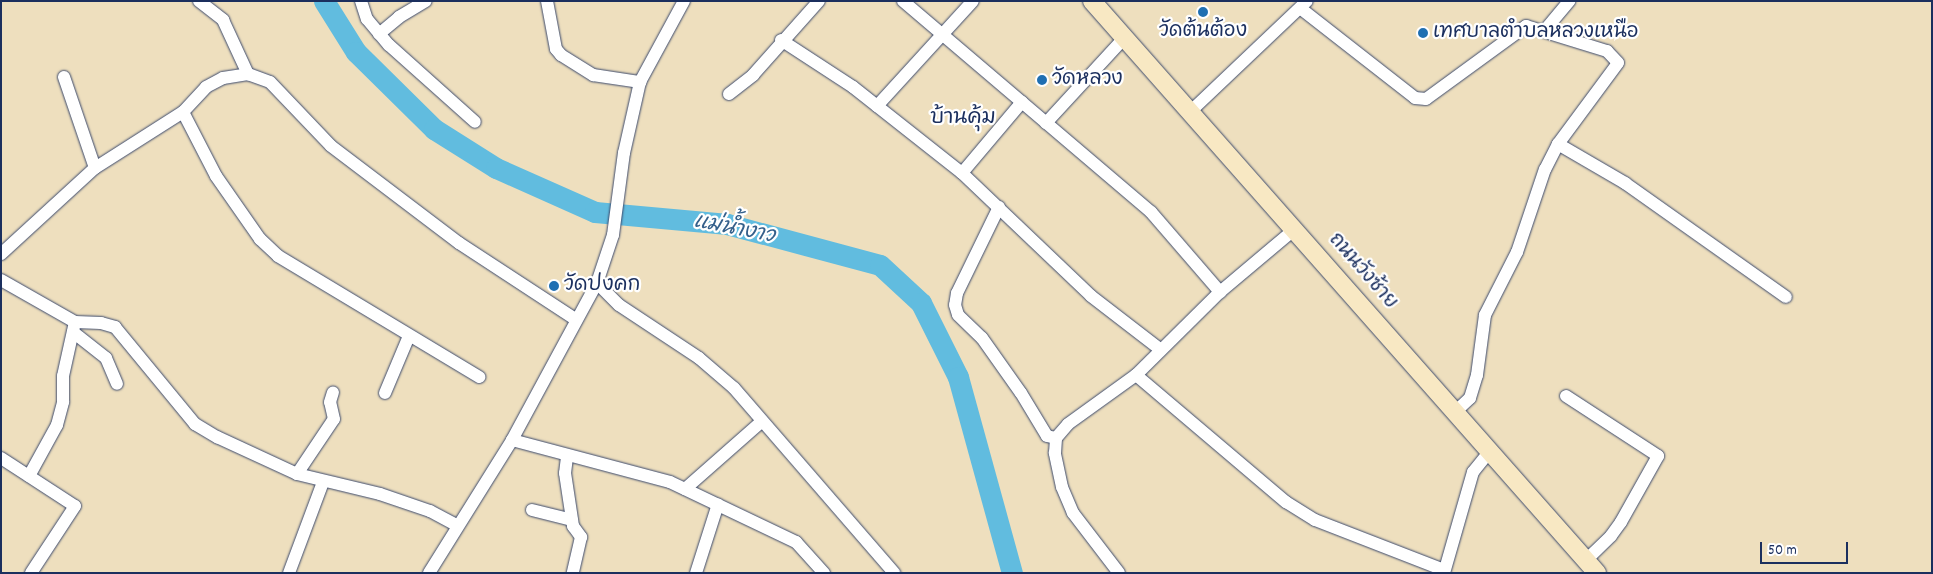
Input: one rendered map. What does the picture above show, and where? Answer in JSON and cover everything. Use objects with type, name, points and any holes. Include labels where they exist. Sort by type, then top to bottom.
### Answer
[{"type":"main road","name":"ถนนวังซ้าย","points":[[1092,1],[1192,110],[1597,573]]},
{"type":"street","points":[[198,1],[223,20],[248,74]]},
{"type":"street","points":[[361,1],[367,19],[379,34],[475,122]]},
{"type":"street","points":[[379,34],[399,17],[426,1]]},
{"type":"street","points":[[547,1],[556,49],[561,55],[593,75],[640,82]]},
{"type":"street","points":[[429,573],[456,525],[512,440],[575,319],[597,283],[613,235],[624,153],[640,82],[684,1]]},
{"type":"street","points":[[729,94],[752,76],[781,40],[819,1]]},
{"type":"street","points":[[903,1],[1151,212],[1220,292]]},
{"type":"street","points":[[877,106],[973,1]]},
{"type":"street","points":[[1545,30],[1569,1]]},
{"type":"street","points":[[1192,110],[1304,5],[1386,77],[1415,98],[1426,99],[1526,26],[1545,30],[1607,51],[1618,63],[1558,144],[1545,169],[1517,252],[1485,314],[1477,376],[1470,398],[1455,412]]},
{"type":"street","points":[[1046,123],[1125,38]]},
{"type":"street","points":[[781,40],[877,106],[962,173],[1091,296],[1161,350]]},
{"type":"street","points":[[1,254],[95,168],[183,112],[206,87],[223,78],[248,74],[270,82],[331,146],[459,243],[575,319]]},
{"type":"street","points":[[64,77],[95,168]]},
{"type":"street","points":[[962,173],[1022,102]]},
{"type":"street","points":[[183,112],[216,176],[270,250],[409,336],[479,376]]},
{"type":"street","points":[[1558,144],[1625,183],[1786,297]]},
{"type":"street","points":[[999,207],[957,293],[955,305],[958,315],[982,338],[1021,393],[1047,436],[1056,438]]},
{"type":"street","points":[[1119,573],[1073,513],[1062,487],[1055,454],[1056,438],[1068,424],[1136,374],[1220,292],[1296,228]]},
{"type":"street","points":[[1,280],[74,327],[106,358],[117,384]]},
{"type":"street","points":[[597,283],[626,310],[716,371],[894,573]]},
{"type":"street","points":[[74,327],[101,322],[115,327],[196,424],[297,474],[323,482],[380,494],[430,511],[456,525]]},
{"type":"street","points":[[29,476],[57,426],[63,402],[63,376],[74,327]]},
{"type":"street","points":[[385,394],[409,336]]},
{"type":"street","points":[[1136,374],[1286,502],[1315,520],[1444,571],[1473,472],[1490,451]]},
{"type":"street","points":[[297,474],[334,418],[330,402],[333,392]]},
{"type":"street","points":[[1566,396],[1658,456],[1621,522],[1611,536],[1586,560]]},
{"type":"street","points":[[685,489],[761,422]]},
{"type":"street","points":[[512,440],[567,457],[646,475],[685,489],[796,542],[824,573]]},
{"type":"street","points":[[567,457],[565,473],[572,520],[581,538],[573,573]]},
{"type":"street","points":[[1,458],[75,506],[31,573]]},
{"type":"street","points":[[289,573],[323,482]]},
{"type":"street","points":[[696,573],[718,504]]},
{"type":"street","points":[[532,510],[572,520]]},
{"type":"waterway","name":"แม่น้ำงาว","points":[[324,1],[356,52],[434,129],[496,168],[595,212],[727,224],[880,265],[921,303],[958,377],[1012,573]]},
{"type":"place","name":"วัดต้นต้อง","points":[[1203,12]]},
{"type":"place","name":"เทศบาลตำบลหลวงเหนือ","points":[[1423,33]]},
{"type":"place","name":"วัดหลวง","points":[[1042,80]]},
{"type":"place","name":"วัดปงคก","points":[[554,286]]},
{"type":"district","name":"บ้านคุ้ม","points":[[963,119]]}]
